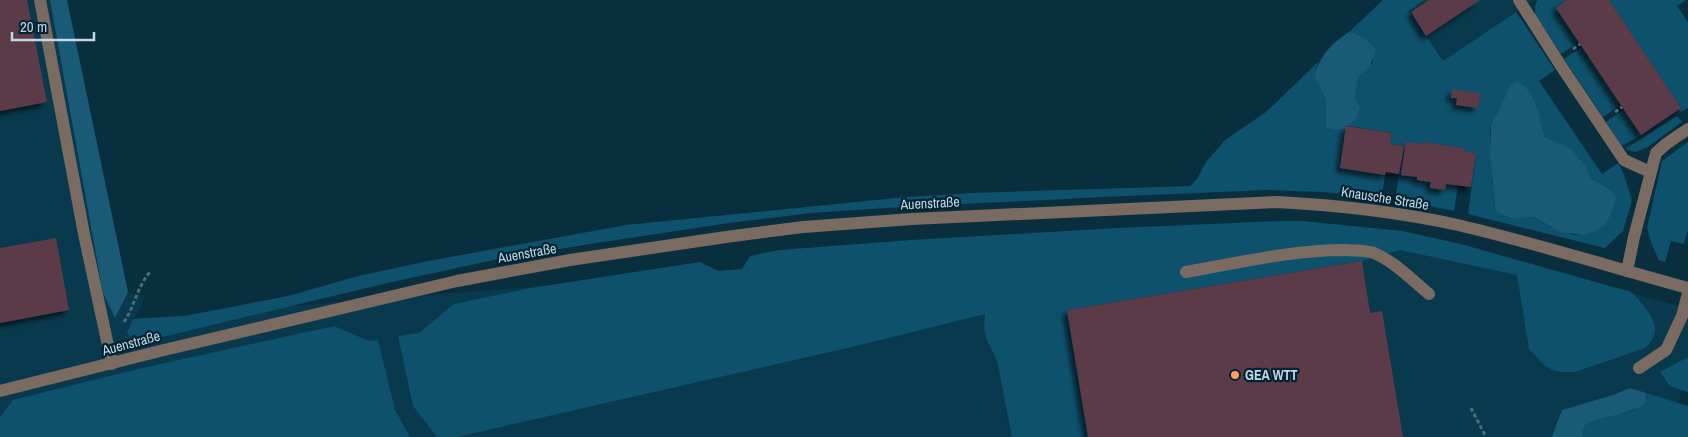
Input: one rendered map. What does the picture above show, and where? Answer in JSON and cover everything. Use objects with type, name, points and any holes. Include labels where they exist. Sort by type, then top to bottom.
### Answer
[{"type":"street","points":[[40,0],[84,234],[112,364]]},
{"type":"street","points":[[1519,0],[1560,66],[1624,160],[1650,172]]},
{"type":"street","points":[[1628,271],[1634,237],[1656,153],[1688,129]]},
{"type":"street","name":"Knausche Straße","points":[[1069,212],[1277,202],[1354,208],[1457,225],[1688,288]]},
{"type":"street","name":"Auenstraße","points":[[0,391],[457,281],[570,260],[803,227],[912,218],[1069,212]]},
{"type":"street","points":[[1186,272],[1300,252],[1361,251],[1374,253],[1396,266],[1429,294]]},
{"type":"street","points":[[1638,368],[1666,350],[1682,316],[1688,293]]},
{"type":"path","points":[[108,345],[126,320],[138,289],[151,271]]},
{"type":"path","points":[[1471,408],[1486,437]]},
{"type":"shaded area","points":[[0,0],[67,0],[128,292],[145,297],[134,319],[997,249],[1391,233],[1688,308],[1688,370],[1668,437],[0,437]]},
{"type":"shaded area","points":[[50,0],[67,0],[128,292],[115,318],[103,293]]},
{"type":"shaded area","points":[[1383,0],[1425,0],[1409,11],[1443,61],[1516,12],[1555,70],[1539,81],[1602,174],[1618,163],[1623,172],[1632,200],[1623,231],[1605,248],[1468,214],[1476,153],[1464,151],[1464,148],[1423,142],[1401,175],[1417,177],[1417,180],[1431,182],[1430,188],[1444,190],[1446,184],[1458,186],[1454,211],[1395,199],[1404,146],[1390,144],[1392,133],[1343,125],[1352,67],[1372,64],[1373,58],[1349,32]],"holes":[[[1501,106],[1536,106],[1545,137],[1572,149],[1587,168],[1592,179],[1610,189],[1594,232],[1575,235],[1550,227],[1533,217],[1515,219],[1495,208],[1492,179],[1491,123]]]},
{"type":"shaded area","points":[[1425,0],[1534,0],[1443,61],[1409,10]]},
{"type":"shaded area","points":[[1537,0],[1567,0],[1556,8],[1579,42],[1561,54],[1535,15]]},
{"type":"shaded area","points":[[1609,0],[1686,0],[1677,6],[1688,22],[1688,108],[1681,112],[1679,109],[1681,108]]},
{"type":"shaded area","points":[[1349,32],[1364,39],[1376,50],[1366,71],[1358,76],[1355,97],[1360,108],[1355,120],[1346,126],[1346,129],[1333,129],[1326,127],[1326,101],[1314,76],[1327,50]]},
{"type":"shaded area","points":[[1582,47],[1621,105],[1603,117],[1564,59]]},
{"type":"shaded area","points":[[1318,62],[1314,76],[1326,101],[1326,127],[1346,129],[1340,168],[1385,175],[1382,197],[1265,190],[811,213],[729,223],[499,259],[396,281],[141,342],[132,339],[127,333],[133,319],[184,316],[288,296],[358,276],[428,261],[626,225],[906,197],[1190,186],[1197,179],[1206,162],[1225,140],[1266,112]]},
{"type":"shaded area","points":[[1516,81],[1528,90],[1532,97],[1545,137],[1572,149],[1587,168],[1592,179],[1610,189],[1616,197],[1611,214],[1605,225],[1594,232],[1582,235],[1560,232],[1533,217],[1515,219],[1499,213],[1495,208],[1490,156],[1491,123],[1510,86]]},
{"type":"shaded area","points":[[1624,109],[1641,135],[1622,146],[1606,122]]},
{"type":"shaded area","points":[[1677,116],[1682,122],[1646,148],[1635,152],[1625,149]]},
{"type":"shaded area","points":[[1688,142],[1688,230],[1684,244],[1671,241],[1665,262],[1659,260],[1647,228],[1662,161]]},
{"type":"shaded area","points":[[1302,221],[1402,231],[1461,244],[1628,291],[1637,298],[1653,320],[1655,326],[1654,336],[1645,348],[1575,372],[1552,370],[1544,365],[1529,349],[1517,275],[1400,250],[1362,261],[1068,310],[1088,437],[1012,437],[997,360],[987,340],[984,328],[985,314],[856,346],[457,437],[437,437],[413,406],[398,336],[419,333],[454,304],[531,288],[700,262],[718,271],[742,269],[750,256],[779,250],[1117,228]]},
{"type":"shaded area","points":[[334,326],[369,341],[378,340],[395,410],[410,437],[0,437],[0,417],[13,400],[138,369]]},
{"type":"shaded area","points":[[1688,357],[1688,392],[1670,386],[1660,372]]},
{"type":"shaded area","points":[[1630,388],[1646,393],[1644,404],[1626,412],[1587,423],[1583,429],[1582,437],[1552,437],[1562,410]]},
{"type":"shaded area","points":[[1646,393],[1688,406],[1688,437],[1582,437],[1583,429],[1587,423],[1634,410],[1647,398]]},
{"type":"building","points":[[0,0],[27,0],[47,102],[0,111]]},
{"type":"building","points":[[1429,0],[1480,0],[1426,36],[1411,12]]},
{"type":"building","points":[[1567,0],[1609,0],[1681,108],[1641,135],[1556,8]]},
{"type":"building","points":[[1452,89],[1480,93],[1478,108],[1456,105],[1457,98],[1451,98]]},
{"type":"building","points":[[1346,126],[1392,133],[1390,144],[1404,146],[1399,174],[1386,172],[1385,175],[1340,168]]},
{"type":"building","points":[[1406,142],[1422,144],[1423,142],[1464,148],[1464,151],[1476,153],[1471,187],[1446,184],[1445,190],[1430,188],[1431,182],[1417,180],[1417,177],[1401,175]]},
{"type":"building","points":[[56,238],[69,310],[0,323],[0,248]]},
{"type":"building","name":"GEA WTT","points":[[1362,261],[1370,313],[1382,311],[1403,437],[1088,437],[1067,310]]},
{"type":"place","name":"GEA WTT","points":[[1235,375]]}]
